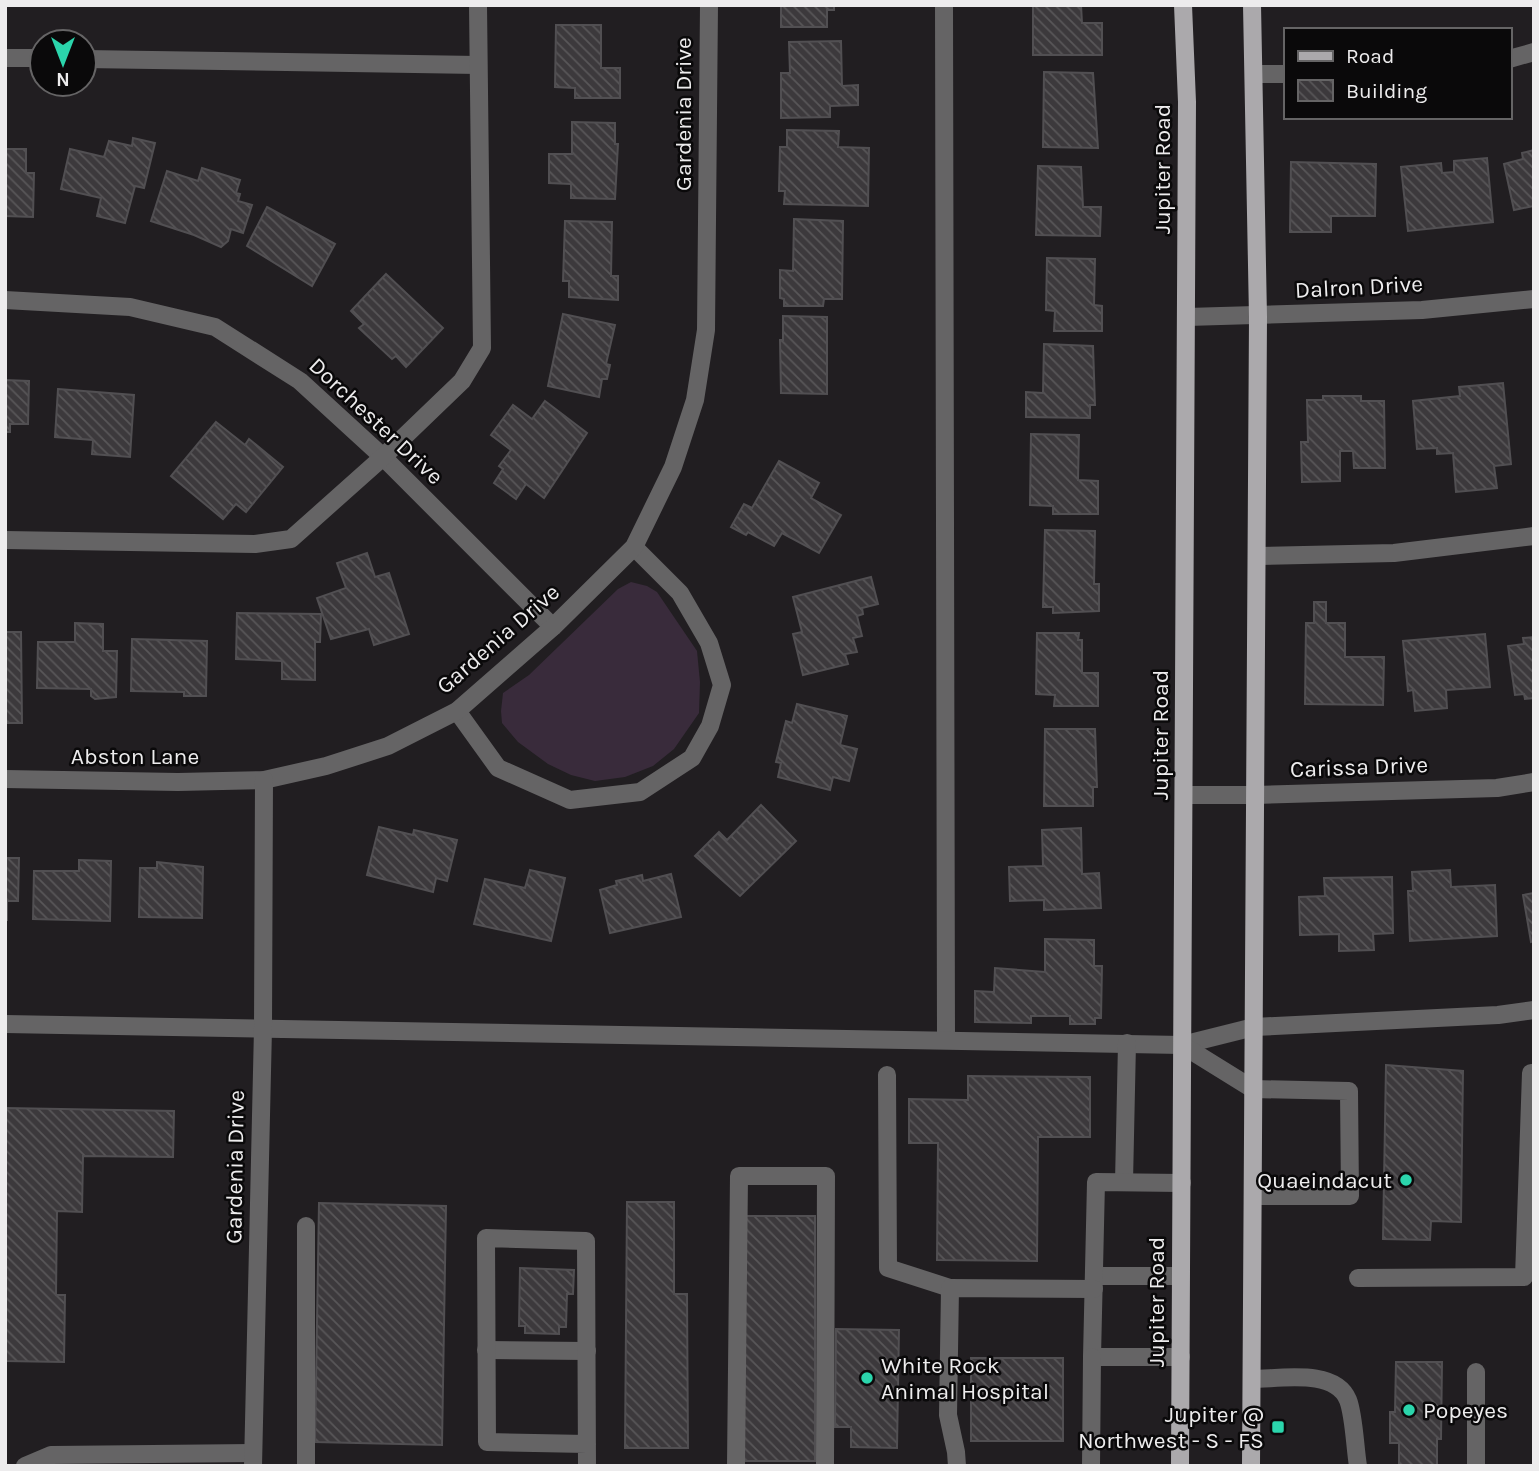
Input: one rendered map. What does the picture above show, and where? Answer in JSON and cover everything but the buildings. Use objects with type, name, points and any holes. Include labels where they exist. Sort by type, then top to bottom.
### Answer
[{"type":"main road","name":"Jupiter Road","points":[[1180,1466],[1187,317],[1187,102],[1183,5]]},
{"type":"main road","points":[[1251,1466],[1258,556],[1258,317],[1252,5]]},
{"type":"street","points":[[5,540],[255,544],[291,539],[383,457],[462,381],[482,348],[478,5]]},
{"type":"street","name":"Gardenia Drive","points":[[253,1459],[263,1028],[264,779],[326,766],[388,746],[457,711],[553,627],[634,547],[673,467],[695,400],[706,330],[709,5]]},
{"type":"street","points":[[944,5],[946,1040]]},
{"type":"street","points":[[1511,58],[1534,52]]},
{"type":"street","points":[[5,58],[28,58]]},
{"type":"street","points":[[98,59],[478,65]]},
{"type":"street","points":[[1254,74],[1284,74]]},
{"type":"street","name":"Dalron Drive","points":[[1187,317],[1258,317],[1422,310],[1534,299]]},
{"type":"street","name":"Dorchester Drive","points":[[5,300],[130,307],[215,327],[300,381],[383,457],[553,627]]},
{"type":"street","points":[[1258,556],[1394,553],[1534,536]]},
{"type":"street","points":[[457,711],[498,768],[570,800],[640,792],[692,758],[710,726],[722,685],[709,643],[680,593],[634,547]]},
{"type":"street","name":"Abston Lane","points":[[5,779],[178,782],[264,779]]},
{"type":"street","name":"Carissa Drive","points":[[1184,794],[1255,795],[1497,788],[1534,782]]},
{"type":"street","points":[[5,1024],[1182,1045],[1254,1027],[1498,1015],[1534,1010]]},
{"type":"street","points":[[1124,1182],[1127,1044]]},
{"type":"street","points":[[1182,1045],[1253,1089],[1349,1091],[1350,1196],[1253,1196]]},
{"type":"street","points":[[1358,1278],[1524,1277],[1529,1229],[1531,1073],[1534,1073]]},
{"type":"street","points":[[887,1074],[888,1268],[950,1289],[1180,1276]]},
{"type":"street","points":[[736,1466],[739,1176],[826,1176],[825,1466]]},
{"type":"street","points":[[1091,1466],[1096,1182],[1182,1184]]},
{"type":"street","points":[[306,1226],[306,1466]]},
{"type":"street","points":[[587,1444],[487,1442],[486,1238],[586,1241],[587,1351],[587,1444],[587,1466]]},
{"type":"street","points":[[950,1289],[947,1415],[957,1466]]},
{"type":"street","points":[[486,1350],[587,1351]]},
{"type":"street","points":[[1092,1357],[1181,1357]]},
{"type":"street","points":[[1476,1372],[1476,1466]]},
{"type":"street","points":[[1252,1379],[1322,1378],[1338,1386],[1348,1401],[1358,1466]]},
{"type":"street","points":[[25,1466],[51,1455],[253,1459]]},
{"type":"shaded area","points":[[631,582],[657,592],[697,651],[699,713],[674,749],[653,766],[625,777],[595,781],[571,775],[548,764],[518,742],[502,723],[503,693],[529,675],[618,589]]},
{"type":"place","name":"Quaeindacut","points":[[1406,1180]]},
{"type":"place","name":"White Rock Animal Hospital","points":[[867,1378]]},
{"type":"place","name":"Popeyes","points":[[1409,1410]]},
{"type":"place","name":"Jupiter @ Northwest - S - FS","points":[[1278,1427]]}]
